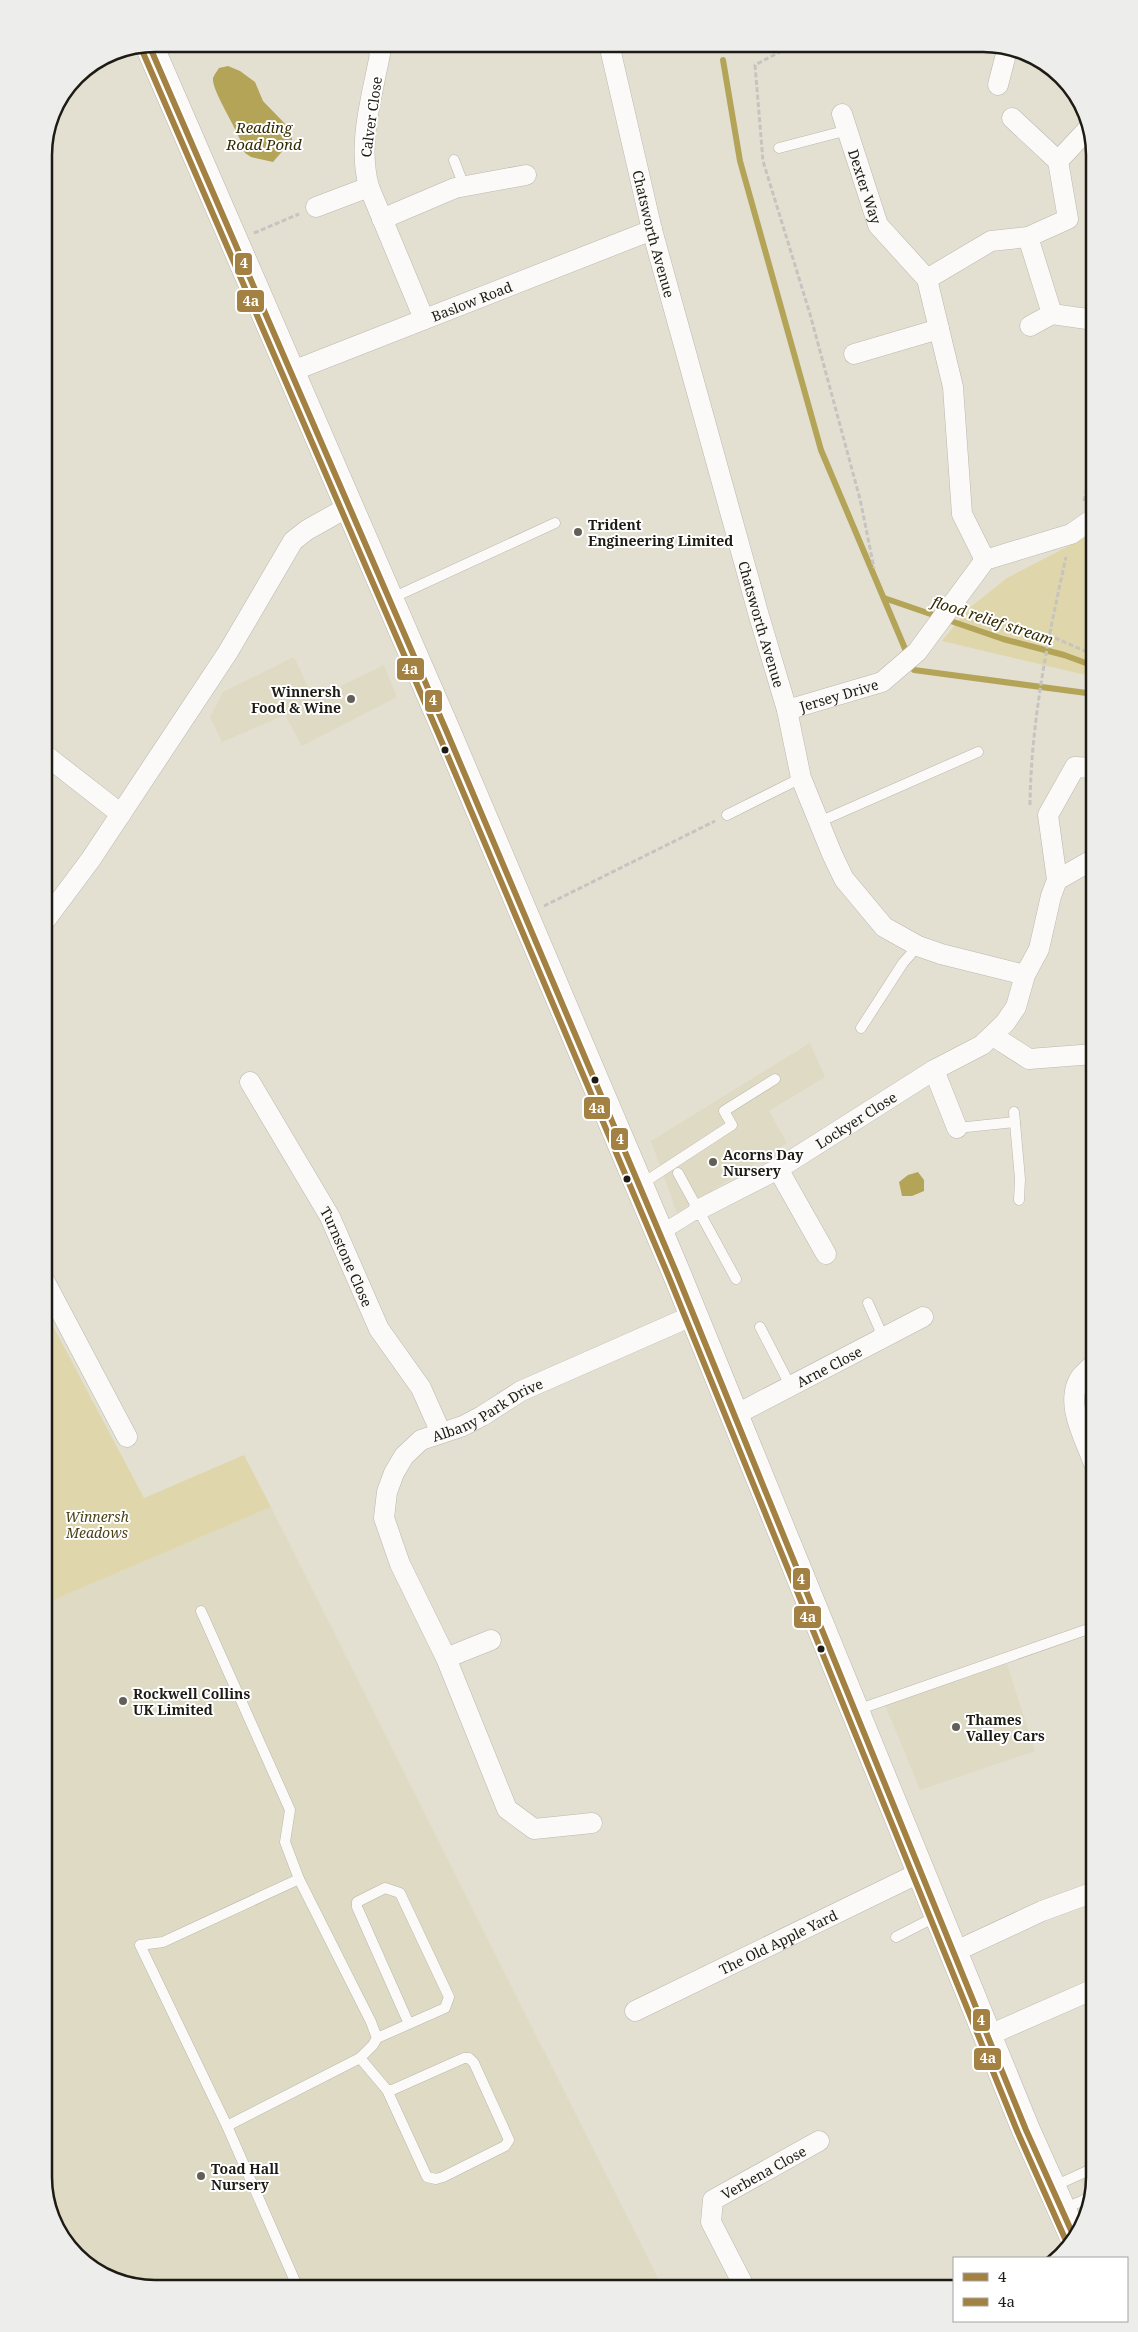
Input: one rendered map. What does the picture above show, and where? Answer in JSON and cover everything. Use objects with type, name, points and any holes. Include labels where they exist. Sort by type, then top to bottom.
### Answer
[{"type":"main road","points":[[152,53],[389,599],[694,1315],[987,2036],[1071,2229]]},
{"type":"street","name":"Calver Close","points":[[380,53],[364,154],[365,172],[382,219],[424,319]]},
{"type":"street","name":"Chatsworth Avenue","points":[[611,53],[652,230],[759,616],[787,710],[801,778],[844,879],[884,927],[918,946],[941,954],[1025,975]]},
{"type":"street","points":[[998,85],[1007,56]]},
{"type":"street","points":[[927,279],[991,241],[1028,238],[1068,219],[1058,161],[1012,118]]},
{"type":"street","name":"Dexter Way","points":[[845,122],[878,225],[927,279],[953,387],[962,514],[985,560]]},
{"type":"street","points":[[1058,161],[1083,134]]},
{"type":"street","points":[[382,219],[455,188],[526,175]]},
{"type":"street","points":[[316,207],[369,186]]},
{"type":"street","name":"Baslow Road","points":[[290,372],[652,230]]},
{"type":"street","points":[[1028,238],[1052,314]]},
{"type":"street","points":[[1030,326],[1052,314],[1086,319]]},
{"type":"street","points":[[854,354],[939,329]]},
{"type":"street","points":[[53,910],[121,814],[228,652],[293,542],[307,530],[348,507]]},
{"type":"street","points":[[985,560],[1072,534],[1086,524]]},
{"type":"street","name":"Jersey Drive","points":[[787,710],[882,682],[917,652],[985,560]]},
{"type":"street","points":[[53,761],[121,814]]},
{"type":"street","points":[[1086,768],[1075,767],[1048,815],[1057,880],[1086,864]]},
{"type":"street","name":"Lockyer Close","points":[[659,1234],[698,1210],[778,1169],[934,1070],[982,1045],[993,1036],[1016,1007],[1025,975],[1039,948],[1051,896],[1057,880]]},
{"type":"street","points":[[993,1036],[1029,1059],[1086,1055]]},
{"type":"street","points":[[934,1070],[957,1128]]},
{"type":"street","name":"Turnstone Close","points":[[250,1082],[330,1217],[379,1329],[421,1388],[442,1433]]},
{"type":"street","points":[[778,1169],[826,1254]]},
{"type":"street","points":[[52,1296],[127,1437]]},
{"type":"street","name":"Albany Park Drive","points":[[592,1823],[534,1829],[507,1808],[446,1658],[400,1564],[384,1518],[387,1492],[394,1473],[404,1456],[421,1440],[482,1416],[521,1391],[694,1315]]},
{"type":"street","name":"Arne Close","points":[[735,1415],[923,1317]]},
{"type":"street","points":[[1086,1372],[1080,1378],[1072,1398],[1086,1442]]},
{"type":"street","points":[[446,1658],[491,1640]]},
{"type":"street","name":"The Old Apple Yard","points":[[635,2011],[921,1872]]},
{"type":"street","points":[[954,1952],[1042,1911],[1086,1895]]},
{"type":"street","points":[[987,2036],[1086,1993]]},
{"type":"street","name":"Verbena Close","points":[[741,2280],[711,2222],[713,2200],[819,2142]]},
{"type":"lane","points":[[779,148],[845,122]]},
{"type":"lane","points":[[454,160],[464,186]]},
{"type":"lane","points":[[389,599],[555,523]]},
{"type":"lane","points":[[819,822],[978,752]]},
{"type":"lane","points":[[727,815],[801,778]]},
{"type":"lane","points":[[861,1028],[903,963],[918,946]]},
{"type":"lane","points":[[639,1185],[732,1125],[724,1111],[775,1079]]},
{"type":"lane","points":[[957,1128],[1015,1117],[1020,1179],[1019,1200]]},
{"type":"lane","points":[[678,1173],[736,1279]]},
{"type":"lane","points":[[868,1303],[880,1330],[873,1344]]},
{"type":"lane","points":[[760,1327],[791,1387]]},
{"type":"lane","points":[[202,1611],[290,1810],[285,1842],[299,1878],[372,2022],[377,2038]]},
{"type":"lane","points":[[855,1711],[1086,1630]]},
{"type":"lane","points":[[294,2279],[227,2126],[140,1945],[163,1942],[299,1878]]},
{"type":"lane","points":[[227,2126],[360,2058],[377,2038],[409,2024],[445,2008],[449,1997],[400,1893],[385,1888],[357,1902],[357,1907],[409,2024]]},
{"type":"lane","points":[[896,1937],[939,1915]]},
{"type":"lane","points":[[360,2058],[387,2090],[427,2177],[436,2179],[443,2177],[505,2146],[509,2140],[474,2063],[469,2058],[464,2058],[392,2090],[387,2090]]},
{"type":"lane","points":[[1057,2199],[1086,2175]]},
{"type":"lane","points":[[1057,2199],[1083,2198]]},
{"type":"path","points":[[778,53],[755,65],[763,160],[810,314],[860,499],[874,568]]},
{"type":"path","points":[[251,234],[316,207]]},
{"type":"path","points":[[1039,711],[1046,644],[1072,534],[1086,492]]},
{"type":"path","points":[[1048,635],[1086,652]]},
{"type":"path","points":[[542,906],[727,815]]},
{"type":"shaded area","points":[[294,657],[314,699],[384,665],[397,697],[302,746],[285,715],[222,742],[210,717],[223,692]]},
{"type":"shaded area","points":[[810,1043],[825,1077],[769,1111],[787,1143],[677,1213],[651,1141]]},
{"type":"shaded area","points":[[271,1507],[659,2280],[149,2279],[136,2278],[104,2266],[74,2239],[60,2216],[54,2196],[52,2176],[52,1600]]},
{"type":"shaded area","points":[[1007,1664],[1035,1751],[920,1790],[885,1705]]},
{"type":"shaded area","points":[[1086,2165],[1085,2190],[1076,2169]]},
{"type":"green space","points":[[1086,537],[1086,675],[942,641],[968,609],[1007,578]]},
{"type":"green space","name":"Winnersh Meadows","points":[[52,1325],[144,1498],[244,1455],[271,1507],[52,1600]]},
{"type":"water","name":"Reading Road Pond","points":[[228,66],[240,71],[255,82],[263,101],[292,131],[292,140],[273,162],[251,157],[245,153],[221,102],[213,78],[219,68]]},
{"type":"water","points":[[918,1172],[924,1180],[924,1191],[912,1196],[902,1196],[899,1182],[908,1175]]},
{"type":"waterway","points":[[723,60],[740,161],[821,450],[914,670],[1086,693]]},
{"type":"waterway","name":"flood relief stream","points":[[884,598],[1003,639],[1064,655],[1086,663]]},
{"type":"transit line","name":"4a","points":[[143,53],[438,733],[668,1275],[1018,2133],[1065,2238]]},
{"type":"transit line","name":"4","points":[[152,53],[446,730],[676,1272],[1026,2130],[1071,2229]]},
{"type":"place","name":"Trident Engineering Limited","points":[[578,532]]},
{"type":"place","name":"Winnersh Food & Wine","points":[[351,699]]},
{"type":"place","name":"Acorns Day Nursery","points":[[713,1162]]},
{"type":"place","name":"Rockwell Collins UK Limited","points":[[123,1701]]},
{"type":"place","name":"Thames Valley Cars","points":[[956,1727]]},
{"type":"place","name":"Toad Hall Nursery","points":[[201,2176]]}]
